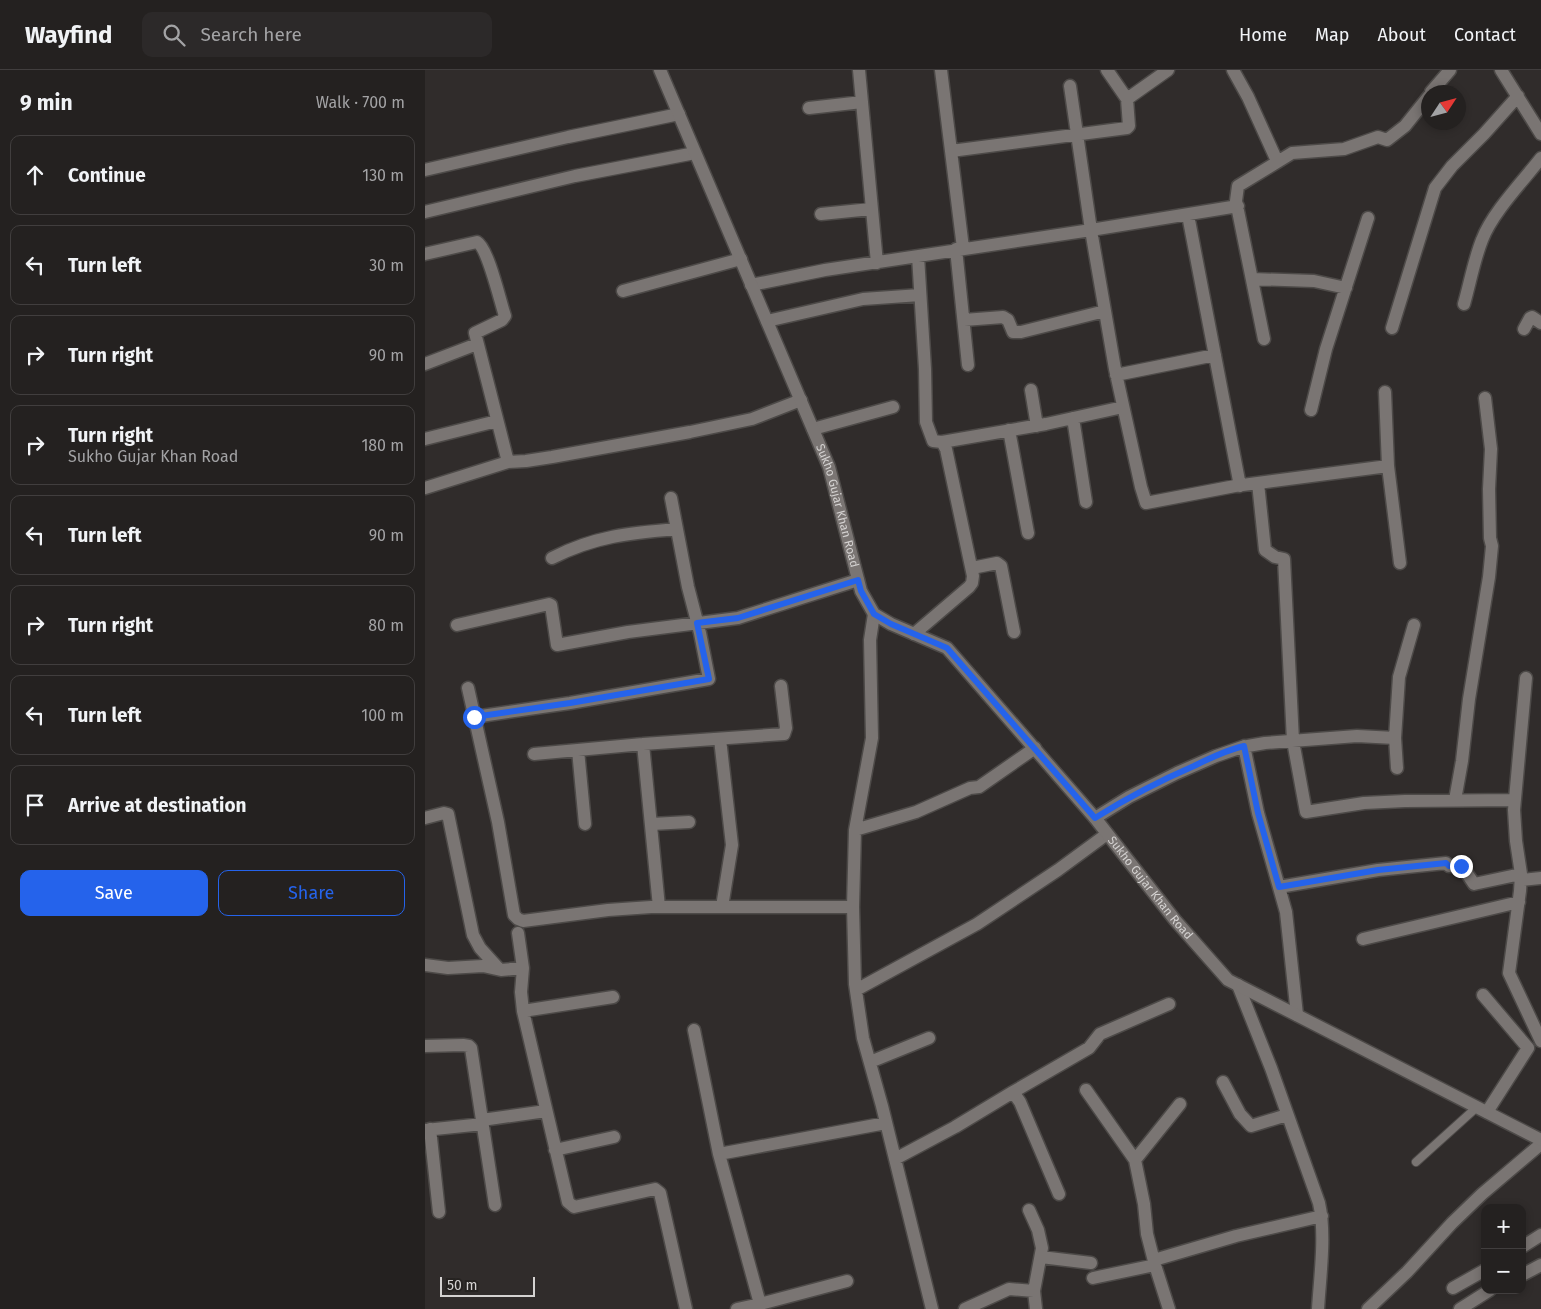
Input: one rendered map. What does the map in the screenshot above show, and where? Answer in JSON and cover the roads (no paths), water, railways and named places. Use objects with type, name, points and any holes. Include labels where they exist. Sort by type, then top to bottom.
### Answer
[{"type":"street","name":"Sukho Gujar Khan Road","points":[[660,70],[829,467],[861,591],[874,614],[891,624],[947,648],[1095,818],[1175,920],[1228,980],[1541,1140]]},
{"type":"street","points":[[859,70],[877,263]]},
{"type":"street","points":[[941,70],[951,151],[968,365]]},
{"type":"street","points":[[951,151],[1127,128],[1129,126],[1127,99],[1107,70]]},
{"type":"street","points":[[1127,99],[1168,70]]},
{"type":"street","points":[[1233,70],[1248,97],[1277,162]]},
{"type":"street","points":[[1437,85],[1450,70]]},
{"type":"street","points":[[1505,71],[1518,96],[1536,114],[1541,134]]},
{"type":"street","points":[[1070,86],[1091,230],[1116,375],[1146,502],[1259,483],[1388,466]]},
{"type":"street","points":[[1393,328],[1435,188],[1452,166],[1518,96]]},
{"type":"street","points":[[809,108],[862,102]]},
{"type":"street","points":[[1265,339],[1238,206],[1236,192],[1238,186],[1292,153],[1344,148],[1378,137],[1387,140],[1405,126],[1421,106]]},
{"type":"street","points":[[425,170],[679,114]]},
{"type":"street","points":[[425,212],[575,176],[695,153]]},
{"type":"street","points":[[1464,304],[1484,234],[1495,216],[1541,158]]},
{"type":"street","points":[[751,285],[825,270],[1238,206]]},
{"type":"street","points":[[821,214],[871,209]]},
{"type":"street","points":[[1188,215],[1240,486]]},
{"type":"street","points":[[1311,410],[1326,349],[1368,218]]},
{"type":"street","points":[[425,254],[477,242],[481,245],[505,316],[502,320],[475,333],[508,462]]},
{"type":"street","points":[[918,256],[926,422],[933,441],[942,442],[1037,426],[1123,407]]},
{"type":"street","points":[[623,291],[741,259]]},
{"type":"street","points":[[1252,279],[1314,281],[1346,288]]},
{"type":"street","points":[[767,321],[863,299],[920,294]]},
{"type":"street","points":[[964,320],[1003,316],[1008,320],[1013,332],[1021,332],[1105,311]]},
{"type":"street","points":[[1524,329],[1529,318],[1532,317],[1541,323]]},
{"type":"street","points":[[425,364],[477,344]]},
{"type":"street","points":[[1116,375],[1215,355]]},
{"type":"street","points":[[1031,390],[1037,426]]},
{"type":"street","points":[[1385,392],[1388,466],[1400,563]]},
{"type":"street","points":[[1455,800],[1492,546],[1490,538],[1489,489],[1491,449],[1485,398]]},
{"type":"street","points":[[425,488],[508,462],[526,461],[752,419],[801,400]]},
{"type":"street","points":[[813,429],[893,407]]},
{"type":"street","points":[[1073,418],[1086,502]]},
{"type":"street","points":[[425,439],[497,421]]},
{"type":"street","points":[[1009,430],[1028,533]]},
{"type":"street","points":[[914,634],[972,583],[972,568],[948,454],[942,442]]},
{"type":"street","points":[[1259,483],[1265,550],[1275,557],[1284,559],[1293,741],[1306,812],[1364,803],[1515,800]]},
{"type":"street","points":[[474,717],[579,702],[709,679],[688,587],[671,498]]},
{"type":"street","points":[[552,558],[586,542],[623,534],[677,529]]},
{"type":"street","points":[[972,568],[997,563],[1001,566],[1014,632]]},
{"type":"street","points":[[457,625],[549,604],[551,605],[557,644],[628,632],[738,618],[858,580]]},
{"type":"street","points":[[874,614],[870,640],[872,738],[855,830],[853,907],[855,990],[863,1038],[932,1309]]},
{"type":"street","points":[[1397,768],[1395,738],[1399,676],[1414,625]]},
{"type":"street","points":[[1526,678],[1515,800],[1516,841],[1521,877],[1509,973],[1541,1041]]},
{"type":"street","points":[[534,754],[784,734],[787,728],[781,686]]},
{"type":"street","points":[[468,688],[498,822],[514,915],[517,919],[523,921],[608,910],[659,907],[853,907]]},
{"type":"street","points":[[1095,818],[1129,797],[1177,773],[1244,746],[1357,736],[1395,738]]},
{"type":"street","points":[[720,739],[732,845],[722,907]]},
{"type":"street","points":[[643,744],[659,907]]},
{"type":"street","points":[[1244,746],[1258,813],[1279,887],[1289,932],[1297,1015]]},
{"type":"street","points":[[855,830],[916,812],[970,788],[979,787],[1035,748]]},
{"type":"street","points":[[578,750],[585,824]]},
{"type":"street","points":[[425,818],[444,813],[448,814],[473,935],[480,948],[499,969]]},
{"type":"street","points":[[652,824],[689,822]]},
{"type":"street","points":[[855,990],[977,924],[1059,870],[1107,834]]},
{"type":"street","points":[[1279,887],[1378,870],[1446,863],[1449,866],[1461,866],[1474,884],[1521,877],[1541,878]]},
{"type":"street","points":[[1363,939],[1519,902]]},
{"type":"street","points":[[518,933],[523,968],[521,992],[523,1011],[568,1202],[573,1207],[655,1189],[661,1193],[686,1309]]},
{"type":"street","points":[[425,966],[448,968],[483,966],[499,969],[523,968]]},
{"type":"street","points":[[1238,985],[1271,1068],[1313,1185],[1321,1216],[1319,1309]]},
{"type":"street","points":[[1482,1110],[1528,1048],[1483,995]]},
{"type":"street","points":[[523,1011],[613,997]]},
{"type":"street","points":[[895,1159],[955,1127],[1089,1048],[1100,1034],[1169,1004]]},
{"type":"street","points":[[694,1030],[719,1154],[760,1304]]},
{"type":"street","points":[[869,1062],[929,1038]]},
{"type":"street","points":[[425,1046],[469,1046],[471,1048],[495,1205]]},
{"type":"street","points":[[1223,1082],[1240,1114],[1251,1126],[1287,1115]]},
{"type":"street","points":[[1086,1090],[1135,1160],[1144,1204],[1147,1234],[1169,1309]]},
{"type":"street","points":[[1013,1092],[1020,1102],[1059,1194]]},
{"type":"street","points":[[1135,1160],[1180,1104]]},
{"type":"street","points":[[439,1212],[427,1126],[482,1122],[546,1111]]},
{"type":"street","points":[[719,1154],[886,1123]]},
{"type":"street","points":[[555,1150],[614,1137]]},
{"type":"street","points":[[1368,1309],[1407,1272],[1452,1223],[1482,1194],[1541,1144]]},
{"type":"street","points":[[1029,1210],[1038,1230],[1042,1248],[1034,1291],[1036,1309]]},
{"type":"street","points":[[1093,1278],[1154,1262],[1236,1236],[1321,1216]]},
{"type":"street","points":[[1526,1244],[1541,1235]]},
{"type":"street","points":[[1041,1257],[1091,1263]]},
{"type":"street","points":[[1526,1272],[1541,1265]]},
{"type":"street","points":[[1453,1288],[1481,1272]]},
{"type":"street","points":[[737,1309],[847,1281]]},
{"type":"street","points":[[965,1309],[1009,1289],[1034,1291]]},
{"type":"street","points":[[1460,1309],[1484,1294]]},
{"type":"lane","points":[[1416,1162],[1482,1110]]}]
